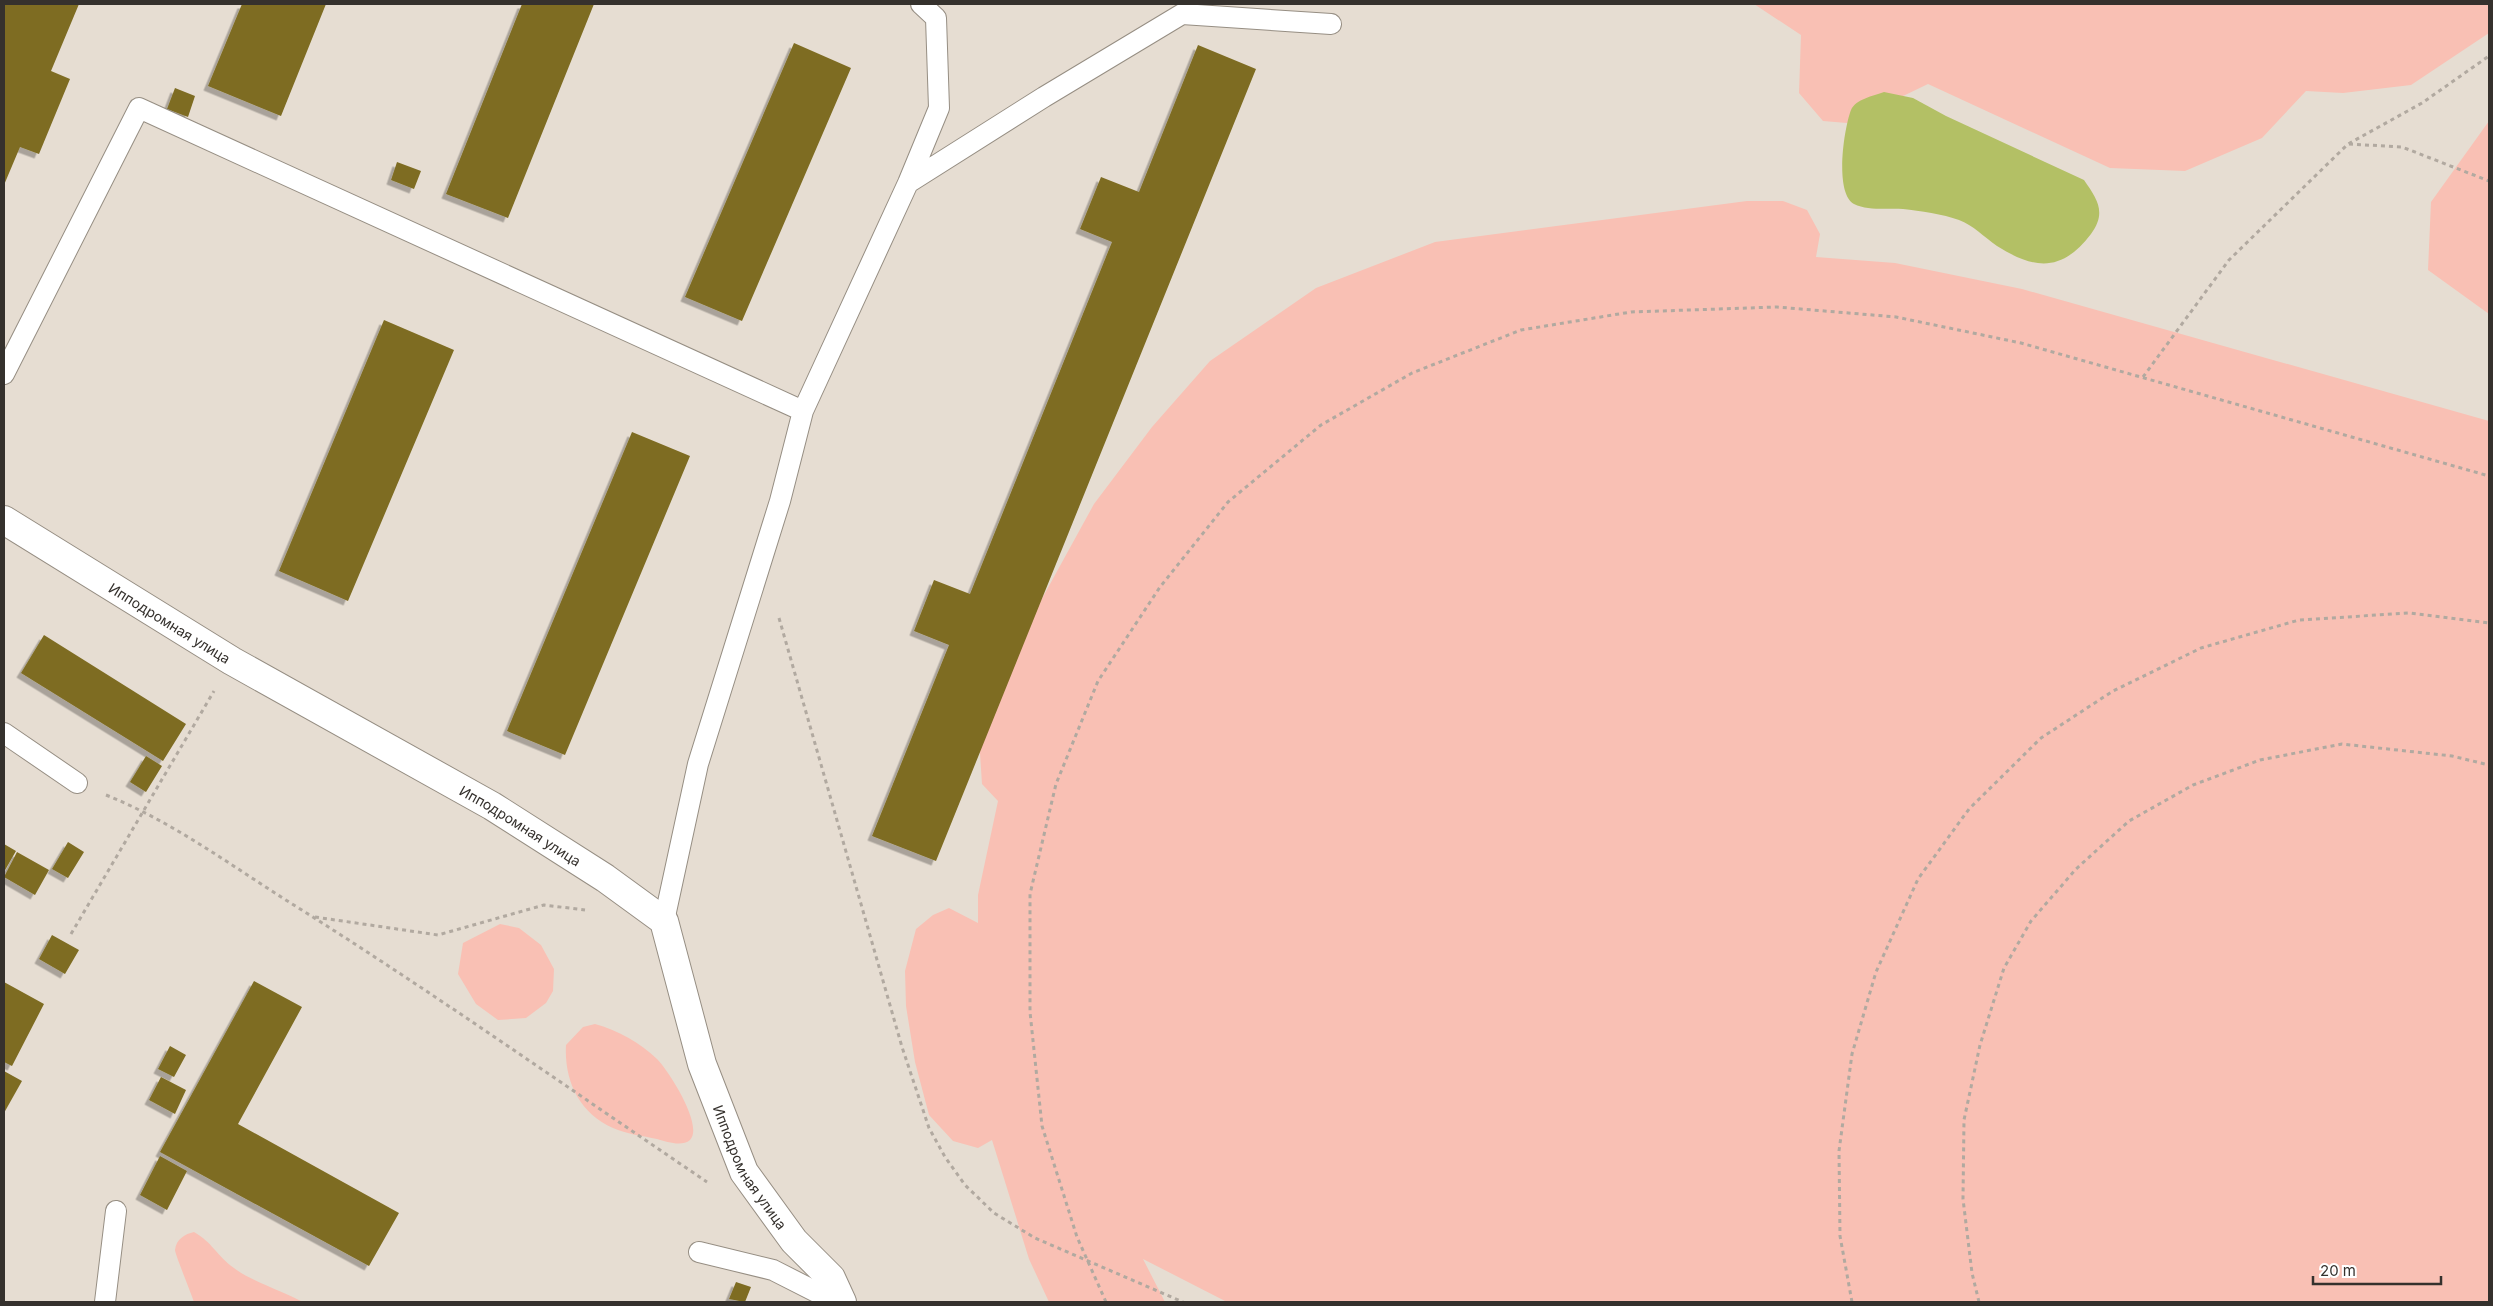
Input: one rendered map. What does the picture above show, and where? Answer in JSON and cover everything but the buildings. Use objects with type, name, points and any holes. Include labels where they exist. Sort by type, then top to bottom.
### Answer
[{"type":"street","name":"Ипподромная улица","points":[[4,520],[232,661],[492,806],[605,878],[664,921],[702,1064],[744,1172],[794,1241],[831,1278],[842,1302]]},
{"type":"lane","points":[[664,921],[698,764],[780,501],[803,411],[908,184],[939,108],[936,18],[921,4]]},
{"type":"lane","points":[[908,184],[1044,97],[1182,14],[1331,24]]},
{"type":"lane","points":[[4,374],[139,108],[803,411]]},
{"type":"lane","points":[[4,733],[77,784]]},
{"type":"lane","points":[[105,1302],[116,1211]]},
{"type":"lane","points":[[699,1252],[773,1270],[836,1302]]},
{"type":"path","points":[[2144,377],[2229,260],[2348,144],[2422,103],[2489,56]]},
{"type":"path","points":[[2348,144],[2402,147],[2489,182]]},
{"type":"path","points":[[1106,1302],[1077,1237],[1042,1126],[1030,1012],[1030,894],[1056,784],[1098,681],[1160,587],[1228,502],[1321,425],[1412,373],[1521,330],[1631,312],[1777,307],[1896,317],[2021,343],[2489,476]]},
{"type":"path","points":[[1852,1302],[1840,1236],[1839,1151],[1852,1054],[1876,972],[1918,878],[1969,809],[2041,738],[2113,691],[2201,648],[2299,620],[2409,613],[2489,624]]},
{"type":"path","points":[[778,614],[902,1047],[929,1128],[945,1157],[965,1185],[994,1212],[1035,1238],[1183,1302]]},
{"type":"path","points":[[71,934],[232,661]]},
{"type":"path","points":[[1979,1302],[1972,1273],[1963,1198],[1964,1120],[1980,1045],[2004,968],[2031,921],[2076,869],[2129,821],[2193,785],[2260,760],[2342,744],[2452,756],[2489,765]]},
{"type":"path","points":[[77,784],[143,810],[312,916],[500,1039],[714,1187]]},
{"type":"path","points":[[312,916],[438,935],[544,905],[590,911]]},
{"type":"shaded area","points":[[1754,4],[2489,4],[2489,33],[2411,85],[2343,93],[2306,91],[2262,138],[2185,171],[2110,168],[1928,84],[1847,123],[1823,121],[1799,93],[1801,35]]},
{"type":"shaded area","points":[[1884,92],[1913,98],[1946,116],[2084,180],[2093,193],[2099,212],[2096,226],[2091,234],[2080,246],[2059,261],[2036,263],[2011,254],[1969,225],[1953,218],[1939,214],[1903,209],[1872,208],[1854,204],[1848,198],[1842,174],[1842,160],[1848,119],[1853,106],[1857,103],[1865,98]]},
{"type":"shaded area","points":[[2489,121],[2489,314],[2428,270],[2431,202]]},
{"type":"shaded area","points":[[1747,201],[1783,201],[1807,210],[1820,234],[1816,257],[1895,263],[2022,289],[2489,421],[2489,1302],[1227,1302],[1143,1259],[1165,1302],[1049,1302],[1029,1259],[992,1140],[978,1148],[953,1141],[929,1115],[915,1062],[906,1006],[905,971],[916,929],[933,915],[949,908],[978,923],[978,895],[998,801],[982,784],[979,738],[1011,655],[1094,504],[1152,427],[1210,361],[1316,288],[1435,242]]},
{"type":"shaded area","points":[[500,924],[519,928],[541,945],[554,969],[553,991],[546,1003],[526,1018],[498,1020],[476,1004],[458,974],[463,943]]},
{"type":"shaded area","points":[[595,1024],[620,1033],[636,1042],[651,1053],[662,1065],[689,1111],[693,1133],[690,1140],[683,1143],[674,1143],[629,1133],[601,1122],[591,1114],[576,1094],[571,1083],[566,1058],[566,1045],[583,1027]]},
{"type":"shaded area","points":[[194,1232],[240,1272],[303,1302],[194,1302],[175,1250],[177,1243],[182,1238]]}]
